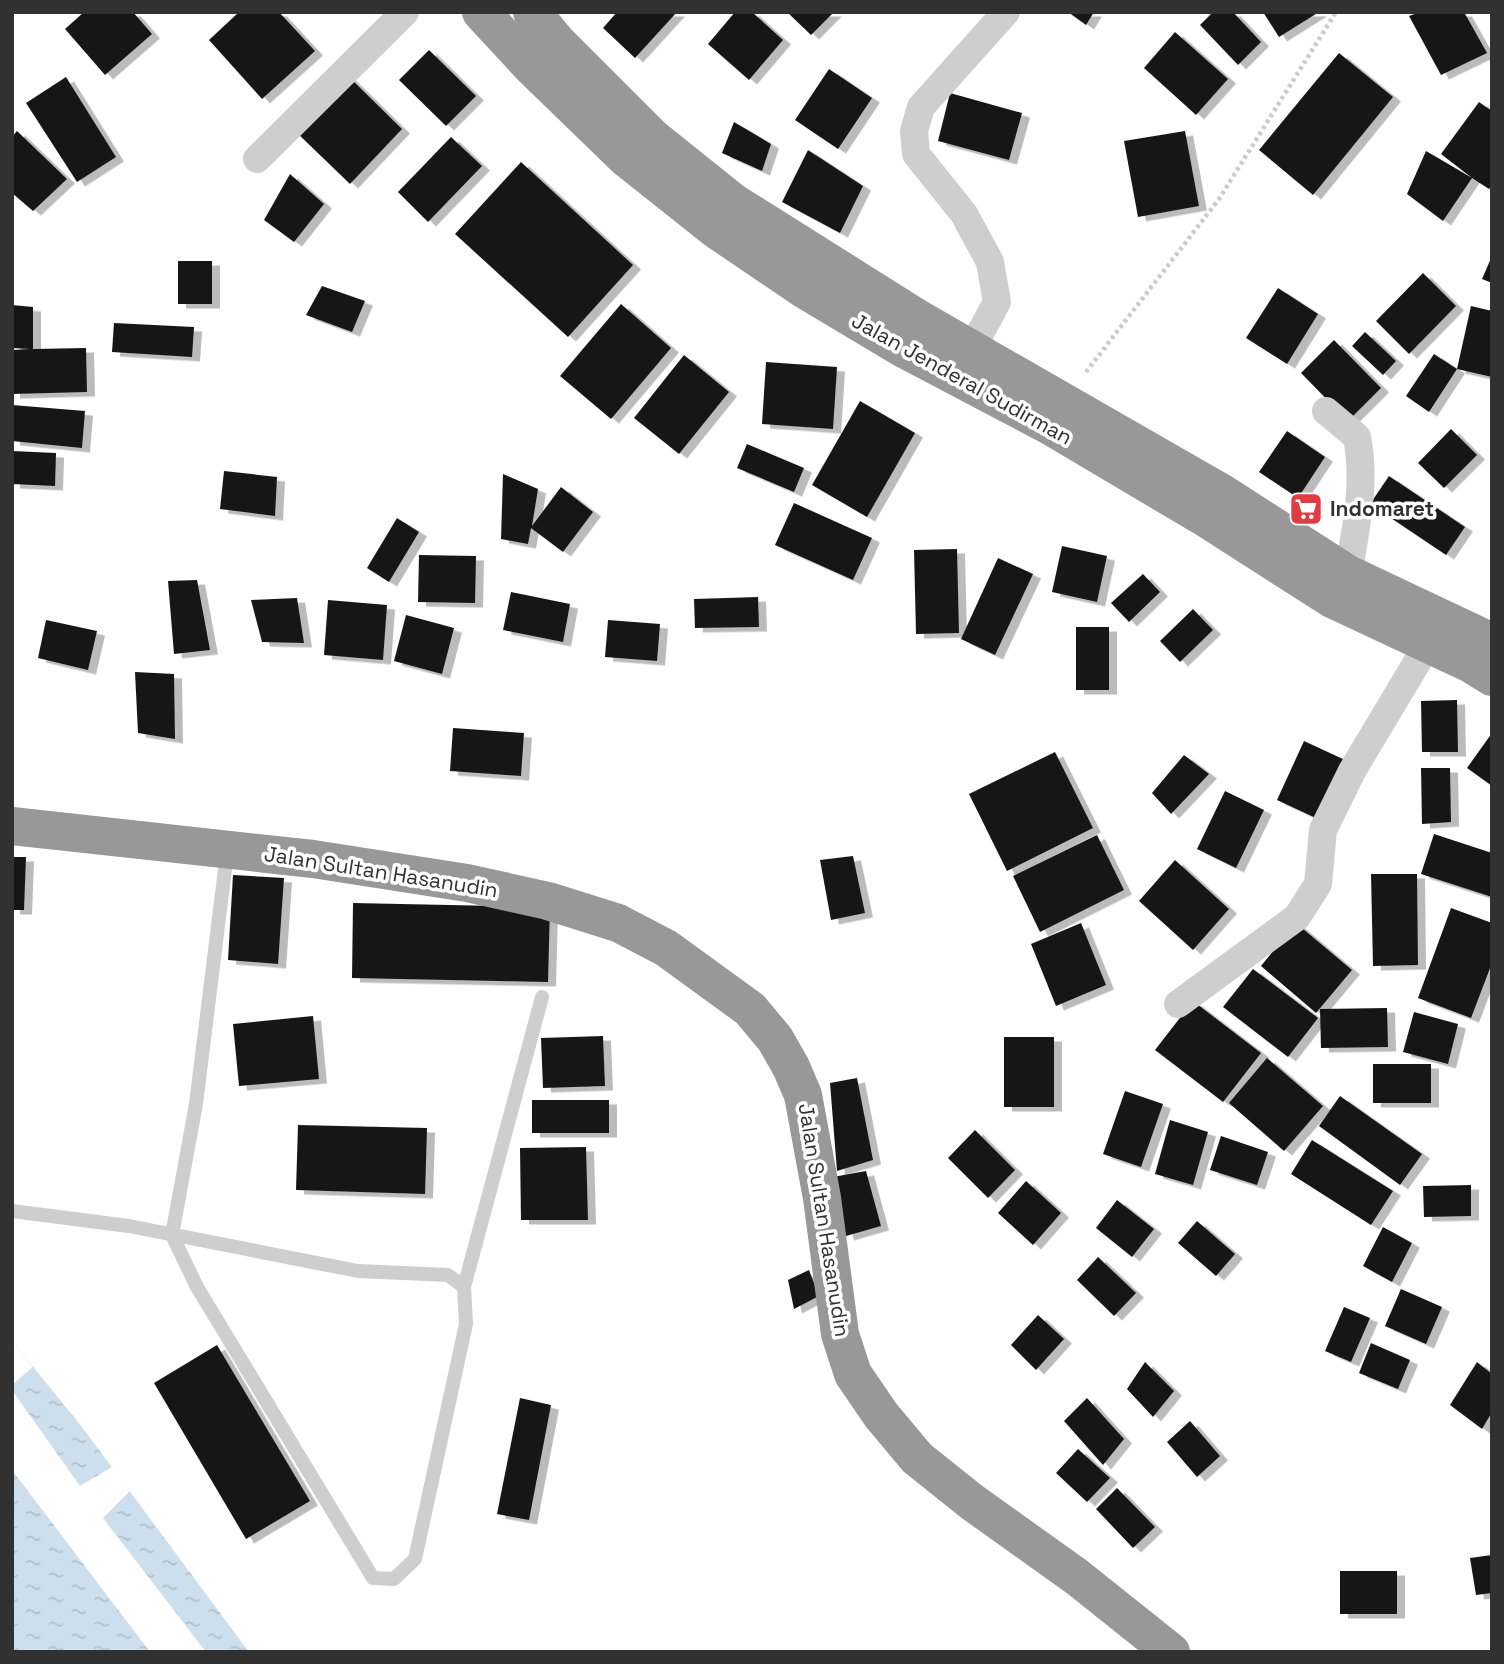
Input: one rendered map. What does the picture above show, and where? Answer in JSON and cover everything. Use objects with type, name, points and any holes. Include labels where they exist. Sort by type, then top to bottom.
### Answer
[{"type":"highway","name":"Jalan Jenderal Sudirman","points":[[481,12],[531,66],[627,159],[715,229],[805,290],[963,362],[1064,401],[1222,494],[1348,574],[1487,657]]},
{"type":"highway","name":"Jalan Jenderal Sudirman","points":[[532,12],[557,42],[652,136],[733,202],[919,319],[963,362],[1072,439],[1207,519],[1332,599],[1428,644],[1487,657]]},
{"type":"highway","name":"Jalan Sultan Hasanudin","points":[[12,826],[313,859],[467,883],[548,901],[618,923],[666,948],[750,1009],[775,1039],[791,1067],[803,1095],[822,1198],[840,1334],[853,1374],[881,1415],[917,1458],[972,1502],[1077,1577],[1171,1652]]},
{"type":"street","points":[[257,159],[405,12]]},
{"type":"street","points":[[963,362],[997,302],[989,262],[964,215],[916,154],[914,131],[921,107],[1006,12]]},
{"type":"street","points":[[1326,411],[1357,437],[1361,460],[1362,484],[1348,574]]},
{"type":"street","points":[[1178,1004],[1297,917],[1318,884],[1323,830],[1352,771],[1428,644]]},
{"type":"lane","points":[[228,850],[196,1104],[173,1235],[197,1287],[373,1578],[394,1579],[415,1559],[466,1324],[464,1287],[542,997]]},
{"type":"lane","points":[[12,1211],[129,1226],[358,1271],[448,1275],[464,1287]]},
{"type":"path","points":[[1064,401],[1219,199],[1336,12]]},
{"type":"water","points":[[12,1341],[82,1427],[249,1652],[12,1652]]},
{"type":"pier","points":[[12,1341],[33,1367],[12,1385]]},
{"type":"pier","points":[[12,1390],[80,1486],[112,1467],[130,1491],[103,1518],[206,1652],[150,1652],[12,1470]]},
{"type":"building","points":[[84,12],[133,12],[152,34],[105,75],[65,29]]},
{"type":"building","points":[[239,12],[279,12],[315,51],[262,99],[209,40]]},
{"type":"building","points":[[617,12],[677,12],[635,58],[603,28]]},
{"type":"building","points":[[735,12],[752,12],[783,40],[749,80],[708,44]]},
{"type":"building","points":[[787,12],[834,12],[811,35]]},
{"type":"building","points":[[1068,12],[1094,12],[1086,25]]},
{"type":"building","points":[[1213,12],[1233,12],[1261,42],[1238,65],[1200,25]]},
{"type":"building","points":[[1263,12],[1319,12],[1279,37]]},
{"type":"building","points":[[1420,12],[1464,12],[1487,53],[1441,75],[1409,16]]},
{"type":"building","points":[[1175,32],[1228,79],[1196,115],[1144,68]]},
{"type":"building","points":[[429,50],[476,96],[446,126],[399,80]]},
{"type":"building","points":[[1339,53],[1393,97],[1313,195],[1259,150]]},
{"type":"building","points":[[829,69],[872,98],[838,149],[795,120]]},
{"type":"building","points":[[347,75],[402,129],[350,184],[295,131]]},
{"type":"building","points":[[66,77],[116,157],[77,182],[26,103]]},
{"type":"building","points":[[950,93],[1022,113],[1009,160],[938,141]]},
{"type":"building","points":[[1479,102],[1492,111],[1492,185],[1489,189],[1441,154]]},
{"type":"building","points":[[734,122],[771,144],[762,171],[722,153]]},
{"type":"building","points":[[17,131],[67,179],[33,211],[12,193],[12,137]]},
{"type":"building","points":[[1185,131],[1199,206],[1138,217],[1124,141]]},
{"type":"building","points":[[451,137],[482,166],[428,222],[398,192]]},
{"type":"building","points":[[808,150],[863,186],[840,233],[782,202]]},
{"type":"building","points":[[1426,151],[1472,178],[1443,221],[1407,194]]},
{"type":"building","points":[[521,162],[633,265],[568,337],[455,234]]},
{"type":"building","points":[[290,174],[324,204],[294,242],[264,220]]},
{"type":"building","points":[[1492,256],[1492,283],[1482,279]]},
{"type":"building","points":[[178,261],[212,261],[212,304],[178,304]]},
{"type":"building","points":[[1423,273],[1456,306],[1409,354],[1376,321]]},
{"type":"building","points":[[322,286],[365,301],[352,332],[306,315]]},
{"type":"building","points":[[1278,288],[1318,314],[1287,364],[1246,338]]},
{"type":"building","points":[[621,304],[671,348],[611,419],[560,376]]},
{"type":"building","points":[[12,305],[33,307],[33,349],[86,348],[87,392],[12,394],[12,350],[30,349],[12,348]]},
{"type":"building","points":[[1471,306],[1492,311],[1492,377],[1457,369]]},
{"type":"building","points":[[114,323],[194,327],[192,357],[112,352]]},
{"type":"building","points":[[1365,332],[1396,361],[1383,375],[1352,346]]},
{"type":"building","points":[[1334,340],[1381,388],[1348,421],[1301,373]]},
{"type":"building","points":[[1434,354],[1457,369],[1429,412],[1406,396]]},
{"type":"building","points":[[684,355],[729,392],[679,454],[634,418]]},
{"type":"building","points":[[766,362],[837,367],[833,429],[762,424]]},
{"type":"building","points":[[860,401],[915,433],[867,517],[812,485]]},
{"type":"building","points":[[12,405],[85,411],[82,448],[12,441]]},
{"type":"building","points":[[1451,429],[1477,455],[1444,488],[1418,463]]},
{"type":"building","points":[[1287,431],[1325,457],[1298,498],[1259,472]]},
{"type":"building","points":[[747,444],[804,468],[794,492],[737,468]]},
{"type":"building","points":[[12,451],[56,453],[55,486],[12,484]]},
{"type":"building","points":[[224,471],[277,477],[275,516],[220,509]]},
{"type":"building","points":[[503,474],[538,489],[532,526],[561,487],[593,512],[563,552],[531,528],[528,544],[501,539]]},
{"type":"building","points":[[1389,476],[1465,527],[1446,555],[1370,504]]},
{"type":"building","points":[[794,503],[872,538],[853,580],[775,545]]},
{"type":"building","points":[[397,518],[419,532],[389,582],[367,568]]},
{"type":"building","points":[[1062,546],[1107,556],[1097,602],[1052,592]]},
{"type":"building","points":[[957,549],[959,633],[916,634],[914,550]]},
{"type":"building","points":[[419,555],[476,556],[475,603],[418,602]]},
{"type":"building","points":[[998,558],[1033,574],[995,655],[961,639]]},
{"type":"building","points":[[1143,574],[1160,592],[1129,622],[1111,603]]},
{"type":"building","points":[[197,580],[210,650],[174,654],[168,581]]},
{"type":"building","points":[[511,592],[570,604],[563,642],[503,630]]},
{"type":"building","points":[[758,597],[759,627],[695,628],[694,599]]},
{"type":"building","points":[[297,598],[304,643],[262,642],[251,600]]},
{"type":"building","points":[[328,600],[387,605],[383,660],[324,655]]},
{"type":"building","points":[[1193,609],[1213,630],[1180,662],[1160,641]]},
{"type":"building","points":[[406,615],[454,628],[442,674],[394,661]]},
{"type":"building","points":[[46,620],[97,631],[88,670],[38,658]]},
{"type":"building","points":[[608,620],[660,624],[657,661],[605,657]]},
{"type":"building","points":[[1076,627],[1109,627],[1109,690],[1076,690]]},
{"type":"building","points":[[135,672],[174,674],[175,739],[138,733]]},
{"type":"building","points":[[1457,700],[1458,752],[1422,752],[1421,701]]},
{"type":"building","points":[[453,728],[524,733],[521,776],[450,771]]},
{"type":"building","points":[[1492,733],[1492,786],[1467,768]]},
{"type":"building","points":[[1304,741],[1345,760],[1318,819],[1277,800]]},
{"type":"building","points":[[1055,752],[1093,828],[1007,871],[969,794]]},
{"type":"building","points":[[1184,755],[1209,774],[1171,814],[1152,793]]},
{"type":"building","points":[[1421,768],[1450,768],[1451,822],[1422,824]]},
{"type":"building","points":[[1225,791],[1264,810],[1236,868],[1197,849]]},
{"type":"building","points":[[1434,834],[1492,853],[1492,897],[1421,874]]},
{"type":"building","points":[[1097,835],[1124,890],[1040,932],[1013,876]]},
{"type":"building","points":[[853,856],[865,913],[831,920],[820,860]]},
{"type":"building","points":[[12,857],[26,857],[24,910],[12,910]]},
{"type":"building","points":[[1175,860],[1229,909],[1193,950],[1139,901]]},
{"type":"building","points":[[1371,874],[1417,874],[1418,965],[1373,966]]},
{"type":"building","points":[[233,875],[284,878],[278,964],[228,960]]},
{"type":"building","points":[[353,903],[550,907],[548,982],[352,978]]},
{"type":"building","points":[[1451,908],[1492,923],[1492,963],[1471,1018],[1418,998]]},
{"type":"building","points":[[1081,923],[1106,985],[1056,1006],[1031,944]]},
{"type":"building","points":[[1296,923],[1352,970],[1316,1013],[1261,966]]},
{"type":"building","points":[[1253,969],[1318,1018],[1288,1057],[1223,1007]]},
{"type":"building","points":[[1193,1001],[1261,1053],[1223,1102],[1155,1050]]},
{"type":"building","points":[[1387,1008],[1388,1047],[1321,1048],[1320,1009]]},
{"type":"building","points":[[1414,1012],[1458,1024],[1448,1064],[1403,1052]]},
{"type":"building","points":[[313,1016],[319,1079],[239,1086],[233,1024]]},
{"type":"building","points":[[603,1036],[605,1086],[543,1088],[541,1038]]},
{"type":"building","points":[[1004,1037],[1054,1037],[1054,1107],[1004,1107]]},
{"type":"building","points":[[1267,1058],[1323,1106],[1284,1151],[1229,1103]]},
{"type":"building","points":[[1373,1064],[1431,1064],[1431,1103],[1373,1103]]},
{"type":"building","points":[[857,1078],[873,1160],[837,1171],[830,1083]]},
{"type":"building","points":[[1125,1091],[1163,1104],[1141,1167],[1103,1154]]},
{"type":"building","points":[[1340,1096],[1422,1154],[1400,1185],[1319,1126]]},
{"type":"building","points":[[532,1100],[609,1100],[609,1133],[532,1133]]},
{"type":"building","points":[[1170,1120],[1208,1132],[1193,1185],[1155,1174]]},
{"type":"building","points":[[298,1125],[427,1128],[425,1194],[296,1190]]},
{"type":"building","points":[[975,1130],[1015,1170],[988,1198],[948,1158]]},
{"type":"building","points":[[1221,1136],[1268,1152],[1257,1185],[1210,1170]]},
{"type":"building","points":[[1312,1140],[1393,1191],[1371,1225],[1291,1174]]},
{"type":"building","points":[[586,1147],[588,1220],[521,1220],[520,1148]]},
{"type":"building","points":[[866,1171],[881,1226],[846,1236],[833,1177]]},
{"type":"building","points":[[1026,1181],[1061,1213],[1033,1245],[998,1213]]},
{"type":"building","points":[[1471,1185],[1471,1216],[1424,1217],[1423,1186]]},
{"type":"building","points":[[1117,1200],[1154,1229],[1132,1257],[1096,1228]]},
{"type":"building","points":[[1197,1221],[1235,1254],[1216,1276],[1178,1243]]},
{"type":"building","points":[[1383,1227],[1412,1243],[1392,1282],[1363,1266]]},
{"type":"building","points":[[1098,1257],[1136,1293],[1114,1316],[1077,1280]]},
{"type":"building","points":[[809,1270],[819,1296],[794,1309],[788,1280]]},
{"type":"building","points":[[1401,1289],[1442,1307],[1426,1344],[1385,1326]]},
{"type":"building","points":[[1344,1307],[1370,1318],[1351,1362],[1325,1351]]},
{"type":"building","points":[[1038,1315],[1064,1339],[1036,1370],[1011,1345]]},
{"type":"building","points":[[1371,1343],[1410,1360],[1398,1389],[1359,1373]]},
{"type":"building","points":[[217,1345],[310,1501],[246,1539],[154,1383]]},
{"type":"building","points":[[1145,1362],[1174,1391],[1153,1417],[1127,1389]]},
{"type":"building","points":[[1477,1362],[1492,1374],[1492,1412],[1482,1429],[1450,1405]]},
{"type":"building","points":[[520,1398],[551,1405],[529,1520],[497,1514]]},
{"type":"building","points":[[1087,1398],[1124,1439],[1103,1465],[1064,1421]]},
{"type":"building","points":[[1190,1421],[1220,1456],[1197,1477],[1167,1442]]},
{"type":"building","points":[[1078,1449],[1110,1478],[1087,1502],[1056,1473]]},
{"type":"building","points":[[1117,1488],[1155,1527],[1133,1548],[1096,1509]]},
{"type":"building","points":[[1492,1555],[1492,1593],[1476,1595],[1470,1558]]},
{"type":"building","points":[[1340,1571],[1397,1571],[1397,1614],[1340,1614]]},
{"type":"place","name":"Indomaret","points":[[1306,509]]}]
